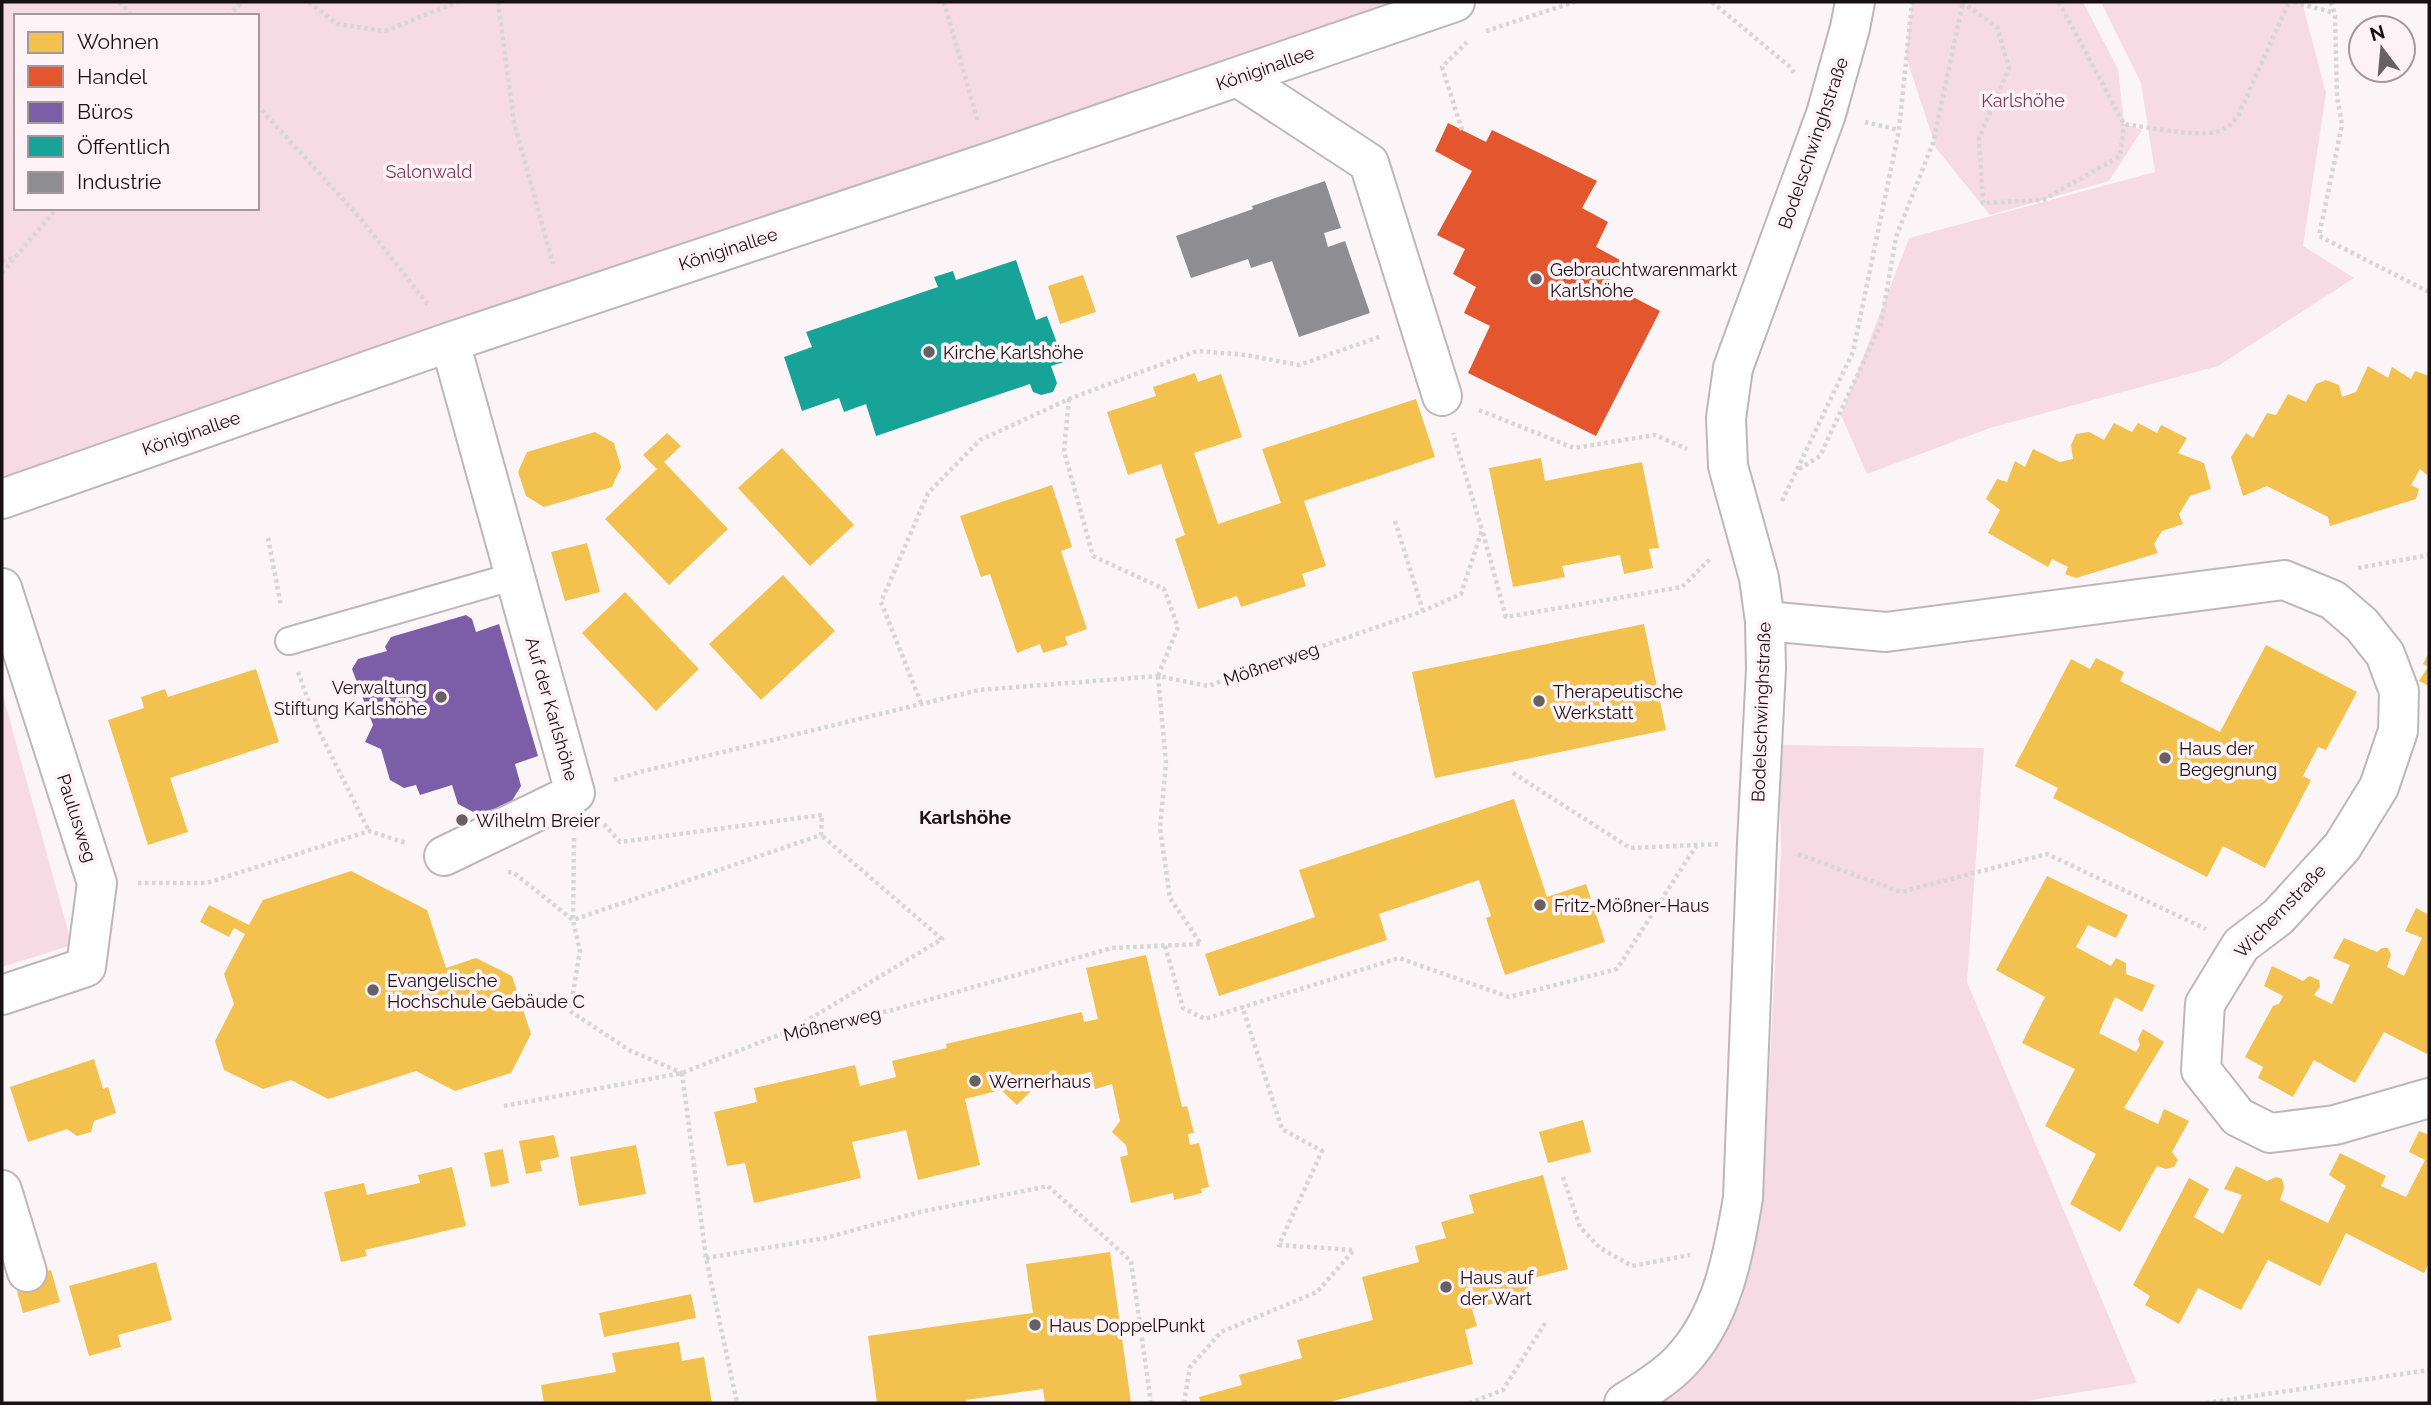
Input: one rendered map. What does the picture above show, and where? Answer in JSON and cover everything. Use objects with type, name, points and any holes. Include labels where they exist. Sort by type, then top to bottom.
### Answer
[{"type":"street","name":"Königinallee","points":[[2,499],[563,304],[1239,78],[1455,2]]},
{"type":"street","name":"Bodelschwinghstraße","points":[[1624,1403],[1680,1362],[1707,1327],[1724,1287],[1735,1246],[1743,1198],[1766,669],[1765,621],[1759,578],[1728,466],[1726,418],[1733,368],[1826,114],[1855,2]]},
{"type":"street","points":[[1239,78],[1369,163],[1442,396]]},
{"type":"street","name":"Auf der Karlshöhe","points":[[444,856],[575,793],[447,344]]},
{"type":"street","name":"Wichernstraße","points":[[1765,621],[1886,632],[2284,580],[2333,600],[2362,625],[2385,654],[2399,691],[2398,731],[2379,787],[2342,847],[2278,917],[2241,946],[2205,1004],[2201,1070],[2238,1117],[2270,1133],[2336,1125],[2429,1098]]},
{"type":"street","name":"Paulusweg","points":[[2,589],[97,883],[86,967],[2,995]]},
{"type":"street","points":[[2,1190],[27,1272]]},
{"type":"lane","points":[[289,641],[515,576]]},
{"type":"path","points":[[309,2],[337,24],[386,31],[458,2]]},
{"type":"path","points":[[498,2],[514,122],[563,304]]},
{"type":"path","points":[[944,2],[990,162]]},
{"type":"path","points":[[1442,396],[1506,617],[1682,587],[1746,525],[1780,503],[1853,352],[1899,130],[1912,2]]},
{"type":"path","points":[[1797,471],[1820,456],[1881,324],[1896,237],[1933,143],[1963,2],[1997,27],[2010,68],[1979,138],[1983,203],[2043,200],[2120,156],[2124,124],[2059,2]]},
{"type":"path","points":[[2124,124],[2202,133],[2217,132],[2228,127],[2238,116],[2291,2],[2335,14]]},
{"type":"path","points":[[2331,2],[2335,14],[2337,96],[2342,125],[2319,236],[2429,292]]},
{"type":"path","points":[[1462,130],[1442,67],[1475,34]]},
{"type":"path","points":[[259,107],[361,219],[434,312],[447,344]]},
{"type":"path","points":[[2,274],[55,210]]},
{"type":"path","points":[[2,261],[15,258]]},
{"type":"path","points":[[921,704],[881,602],[928,493],[980,440],[1069,400],[1197,351],[1246,355],[1299,365],[1420,323]]},
{"type":"path","points":[[1442,396],[1574,448],[1655,435],[1728,466]]},
{"type":"path","points":[[575,793],[640,772],[979,690],[1158,676],[1178,627],[1164,589],[1093,556],[1063,451],[1069,400]]},
{"type":"path","points":[[1395,521],[1423,611]]},
{"type":"path","name":"Mößnerweg","points":[[504,1106],[682,1073],[794,1028],[889,1011],[1112,948],[1201,944],[1170,898],[1160,828],[1166,763],[1158,676],[1208,686],[1423,611],[1461,594],[1482,530]]},
{"type":"path","points":[[298,671],[320,733],[369,831]]},
{"type":"path","points":[[1165,946],[1184,1008],[1205,1019],[1399,958],[1508,997],[1617,969],[1697,845],[1630,848],[1513,773]]},
{"type":"path","points":[[575,793],[620,842],[822,815],[821,835]]},
{"type":"path","points":[[575,793],[573,920],[580,951],[570,1011],[629,1050],[682,1073],[706,1258],[737,1403]]},
{"type":"path","points":[[97,883],[207,884],[369,831],[444,856],[514,873],[573,920]]},
{"type":"path","points":[[573,920],[821,835]]},
{"type":"path","points":[[794,1028],[942,939],[821,835]]},
{"type":"path","points":[[1757,843],[1781,848],[1901,892],[2047,854],[2241,946]]},
{"type":"path","points":[[1184,1403],[1190,1367],[1221,1332],[1317,1292],[1354,1250],[1279,1245],[1322,1151],[1282,1129],[1242,1006]]},
{"type":"path","points":[[1563,1177],[1580,1227],[1600,1248],[1632,1266],[1735,1246]]},
{"type":"path","points":[[706,1258],[825,1238],[920,1212],[1048,1186],[1132,1261],[1151,1403]]},
{"type":"path","points":[[1469,1403],[1503,1390],[1547,1320]]},
{"type":"path","points":[[2206,1403],[2429,1370]]},
{"type":"green space","name":"Salonwald","points":[[2,2],[1431,2],[2,491]]},
{"type":"green space","name":"Karlshöhe","points":[[1912,2],[2083,2],[2118,69],[2124,124],[2142,130],[2109,181],[1990,215],[1936,148],[1906,56]]},
{"type":"green space","points":[[2101,2],[2302,2],[2326,93],[2303,246],[2354,278],[2218,366],[1990,428],[1867,474],[1841,415],[1909,238],[2155,172],[2141,83]]},
{"type":"green space","points":[[2,692],[72,945],[2,967]]},
{"type":"green space","points":[[1779,745],[1984,748],[1967,982],[2137,1383],[2014,1403],[1643,1403],[1706,1359],[1742,1299],[1763,1197],[1781,848]]},
{"type":"building: Wohnen","points":[[1083,275],[1096,312],[1060,324],[1048,286]]},
{"type":"building: Wohnen","points":[[2368,366],[2388,378],[2392,367],[2411,379],[2415,371],[2429,376],[2429,470],[2427,475],[2420,469],[2411,485],[2419,489],[2416,499],[2330,526],[2328,517],[2267,486],[2243,496],[2231,457],[2246,433],[2253,438],[2267,413],[2276,415],[2288,394],[2306,402],[2316,384],[2326,380],[2339,385],[2342,397],[2356,392]]},
{"type":"building: Wohnen","points":[[1195,373],[1198,382],[1221,374],[1242,437],[1194,453],[1218,524],[1281,503],[1262,449],[1416,399],[1435,457],[1304,501],[1326,566],[1302,574],[1306,586],[1241,607],[1237,596],[1198,609],[1175,539],[1185,535],[1161,464],[1128,475],[1107,412],[1156,396],[1153,387]]},
{"type":"building: Wohnen","points":[[2114,423],[2132,432],[2138,423],[2157,433],[2161,425],[2187,438],[2178,453],[2204,463],[2211,489],[2190,496],[2179,514],[2183,524],[2162,531],[2154,544],[2158,553],[2076,578],[2065,574],[2068,567],[2052,559],[2048,567],[1988,533],[2000,510],[1986,499],[1997,479],[2007,482],[2015,461],[2025,467],[2033,449],[2060,462],[2073,459],[2071,445],[2076,434],[2089,432],[2104,440]]},
{"type":"building: Wohnen","points":[[595,432],[614,443],[621,467],[612,487],[544,507],[526,496],[518,472],[527,452]]},
{"type":"building: Wohnen","points":[[667,433],[681,446],[664,462],[728,529],[669,585],[605,519],[657,469],[643,455]]},
{"type":"building: Wohnen","points":[[782,448],[854,525],[810,566],[738,488]]},
{"type":"building: Wohnen","points":[[1541,458],[1545,481],[1642,462],[1659,548],[1649,549],[1653,568],[1624,574],[1620,555],[1562,566],[1565,577],[1513,587],[1489,468]]},
{"type":"building: Wohnen","points":[[1052,485],[1072,547],[1061,551],[1087,629],[1065,637],[1068,645],[1043,653],[1040,644],[1017,653],[990,574],[981,577],[960,516]]},
{"type":"building: Wohnen","points":[[587,543],[600,592],[565,601],[551,552]]},
{"type":"building: Wohnen","points":[[783,575],[835,631],[761,700],[709,644]]},
{"type":"building: Wohnen","points":[[625,592],[699,669],[656,711],[582,633]]},
{"type":"building: Wohnen","name":"Therapeutische Werkstatt","points":[[1644,624],[1666,730],[1435,778],[1412,672]]},
{"type":"building: Wohnen","name":"Haus der Begegnung","points":[[2266,645],[2357,692],[2326,750],[2318,747],[2303,776],[2311,780],[2265,868],[2223,846],[2207,877],[2053,798],[2058,788],[2015,766],[2071,659],[2090,669],[2096,658],[2124,672],[2120,681],[2220,732]]},
{"type":"building: Wohnen","points":[[2429,652],[2429,686],[2419,681],[2428,667],[2423,664]]},
{"type":"building: Wohnen","points":[[256,669],[279,742],[170,778],[188,832],[148,845],[108,720],[144,708],[141,697],[165,689],[168,697]]},
{"type":"building: Wohnen","name":"Fritz-Mößner-Haus","points":[[1514,799],[1547,897],[1586,884],[1605,942],[1505,975],[1486,918],[1491,916],[1479,880],[1379,914],[1387,940],[1219,996],[1205,954],[1315,917],[1299,870]]},
{"type":"building: Wohnen","name":"Evangelische Hochschule Gebäude C","points":[[351,871],[427,910],[446,968],[476,958],[512,976],[531,1034],[511,1073],[455,1091],[416,1071],[328,1099],[291,1080],[263,1089],[224,1070],[215,1041],[234,1004],[224,974],[245,934],[234,928],[229,937],[200,922],[209,905],[249,925],[263,900]]},
{"type":"building: Wohnen","points":[[2047,876],[2128,915],[2116,938],[2088,925],[2076,947],[2111,966],[2116,958],[2126,963],[2126,974],[2155,985],[2142,1012],[2115,997],[2099,1033],[2136,1052],[2143,1029],[2164,1042],[2124,1108],[2158,1124],[2164,1109],[2189,1121],[2172,1152],[2178,1160],[2174,1167],[2166,1169],[2157,1166],[2120,1232],[2070,1204],[2096,1154],[2045,1126],[2075,1069],[2022,1043],[2045,997],[1996,970]]},
{"type":"building: Wohnen","points":[[2416,908],[2429,915],[2427,1054],[2384,1032],[2355,1083],[2314,1060],[2293,1097],[2258,1078],[2263,1067],[2245,1057],[2273,1006],[2279,1004],[2283,996],[2264,986],[2272,966],[2303,981],[2309,976],[2319,980],[2320,987],[2314,995],[2332,1004],[2350,965],[2333,958],[2344,938],[2377,952],[2388,948],[2391,955],[2387,967],[2404,976],[2422,938],[2405,931]]},
{"type":"building: Wohnen","name":"Wernerhaus","points":[[1146,955],[1182,1107],[1187,1106],[1194,1133],[1188,1134],[1190,1145],[1199,1143],[1209,1187],[1201,1189],[1202,1193],[1174,1200],[1173,1193],[1131,1203],[1120,1157],[1128,1155],[1126,1145],[1112,1132],[1120,1121],[1112,1084],[1095,1089],[1091,1072],[1037,1085],[1017,1105],[1001,1090],[965,1099],[980,1165],[918,1180],[906,1130],[852,1142],[861,1178],[754,1203],[745,1163],[727,1166],[714,1112],[757,1102],[754,1088],[855,1065],[860,1086],[896,1077],[892,1061],[947,1048],[946,1044],[1082,1012],[1084,1022],[1098,1019],[1086,968]]},
{"type":"building: Wohnen","points":[[94,1059],[103,1089],[108,1087],[116,1113],[94,1121],[91,1132],[77,1136],[67,1129],[28,1142],[10,1087]]},
{"type":"building: Wohnen","points":[[1583,1120],[1591,1152],[1548,1163],[1539,1132]]},
{"type":"building: Wohnen","points":[[2419,1131],[2429,1135],[2429,1263],[2424,1273],[2346,1233],[2320,1286],[2268,1260],[2241,1310],[2198,1288],[2179,1324],[2145,1305],[2150,1296],[2133,1285],[2189,1178],[2209,1189],[2194,1217],[2223,1234],[2242,1195],[2224,1189],[2236,1166],[2267,1181],[2276,1177],[2282,1179],[2284,1188],[2280,1200],[2328,1223],[2346,1186],[2329,1175],[2340,1153],[2386,1176],[2381,1186],[2406,1197],[2425,1160],[2409,1152]]},
{"type":"building: Wohnen","points":[[554,1135],[559,1157],[540,1161],[542,1171],[526,1174],[519,1141]]},
{"type":"building: Wohnen","points":[[636,1145],[646,1194],[579,1206],[570,1157]]},
{"type":"building: Wohnen","points":[[503,1149],[509,1183],[491,1187],[484,1153]]},
{"type":"building: Wohnen","points":[[452,1167],[466,1226],[365,1250],[367,1256],[341,1262],[324,1192],[364,1183],[367,1195],[420,1183],[418,1175]]},
{"type":"building: Wohnen","name":"Haus auf der Wart","points":[[1543,1175],[1568,1269],[1526,1280],[1530,1294],[1472,1309],[1477,1326],[1465,1330],[1473,1364],[1326,1403],[1201,1403],[1199,1397],[1242,1385],[1239,1375],[1302,1358],[1297,1340],[1373,1320],[1362,1277],[1419,1262],[1415,1246],[1446,1238],[1441,1222],[1474,1213],[1469,1195]]},
{"type":"building: Wohnen","name":"Haus DoppelPunkt","points":[[1110,1252],[1131,1403],[1045,1403],[1043,1389],[966,1400],[966,1403],[877,1403],[868,1336],[1033,1313],[1026,1264]]},
{"type":"building: Wohnen","points":[[156,1262],[172,1320],[118,1335],[121,1347],[89,1356],[69,1286]]},
{"type":"building: Wohnen","points":[[51,1270],[60,1302],[23,1313],[14,1280]]},
{"type":"building: Wohnen","points":[[691,1294],[696,1318],[604,1337],[599,1313]]},
{"type":"building: Wohnen","points":[[679,1342],[682,1361],[704,1357],[712,1403],[544,1403],[541,1385],[616,1372],[612,1353]]},
{"type":"building: Handel","name":"Gebrauchtwarenmarkt Karlshöhe","points":[[1448,123],[1486,142],[1492,130],[1597,181],[1582,208],[1608,222],[1596,247],[1620,260],[1608,284],[1660,311],[1596,436],[1468,373],[1490,326],[1464,313],[1476,287],[1453,274],[1465,249],[1437,235],[1472,171],[1435,151]]},
{"type":"building: Büros","name":"Verwaltung Stiftung Karlshöhe","points":[[466,615],[472,619],[476,632],[499,624],[538,756],[515,764],[521,786],[510,804],[477,814],[458,804],[452,785],[420,795],[416,785],[404,788],[390,780],[381,749],[365,742],[373,725],[352,669],[358,659],[387,651],[385,647],[391,637]]},
{"type":"building: Öffentlich","name":"Kirche Karlshöhe","points":[[1016,260],[1036,320],[1047,316],[1064,362],[1051,366],[1057,383],[1053,392],[1041,395],[1033,392],[1030,384],[876,436],[866,404],[844,412],[839,398],[802,411],[784,357],[812,347],[806,332],[938,287],[934,277],[953,271],[956,280]]},
{"type":"building: Industrie","points":[[1325,181],[1341,228],[1324,233],[1328,247],[1345,241],[1370,313],[1299,337],[1272,261],[1251,268],[1248,259],[1191,278],[1176,236]]},
{"type":"place","name":"Gebrauchtwarenmarkt Karlshöhe","points":[[1536,279]]},
{"type":"place","name":"Kirche Karlshöhe","points":[[929,352]]},
{"type":"place","name":"Verwaltung Stiftung Karlshöhe","points":[[441,697]]},
{"type":"place","name":"Therapeutische Werkstatt","points":[[1539,701]]},
{"type":"place","name":"Haus der Begegnung","points":[[2165,758]]},
{"type":"place","name":"Wilhelm Breier","points":[[462,820]]},
{"type":"place","name":"Fritz-Mößner-Haus","points":[[1540,905]]},
{"type":"place","name":"Evangelische Hochschule Gebäude C","points":[[373,990]]},
{"type":"place","name":"Wernerhaus","points":[[975,1081]]},
{"type":"place","name":"Haus auf der Wart","points":[[1446,1287]]},
{"type":"place","name":"Haus DoppelPunkt","points":[[1035,1325]]},
{"type":"district","name":"Karlshöhe","points":[[965,817]]}]
